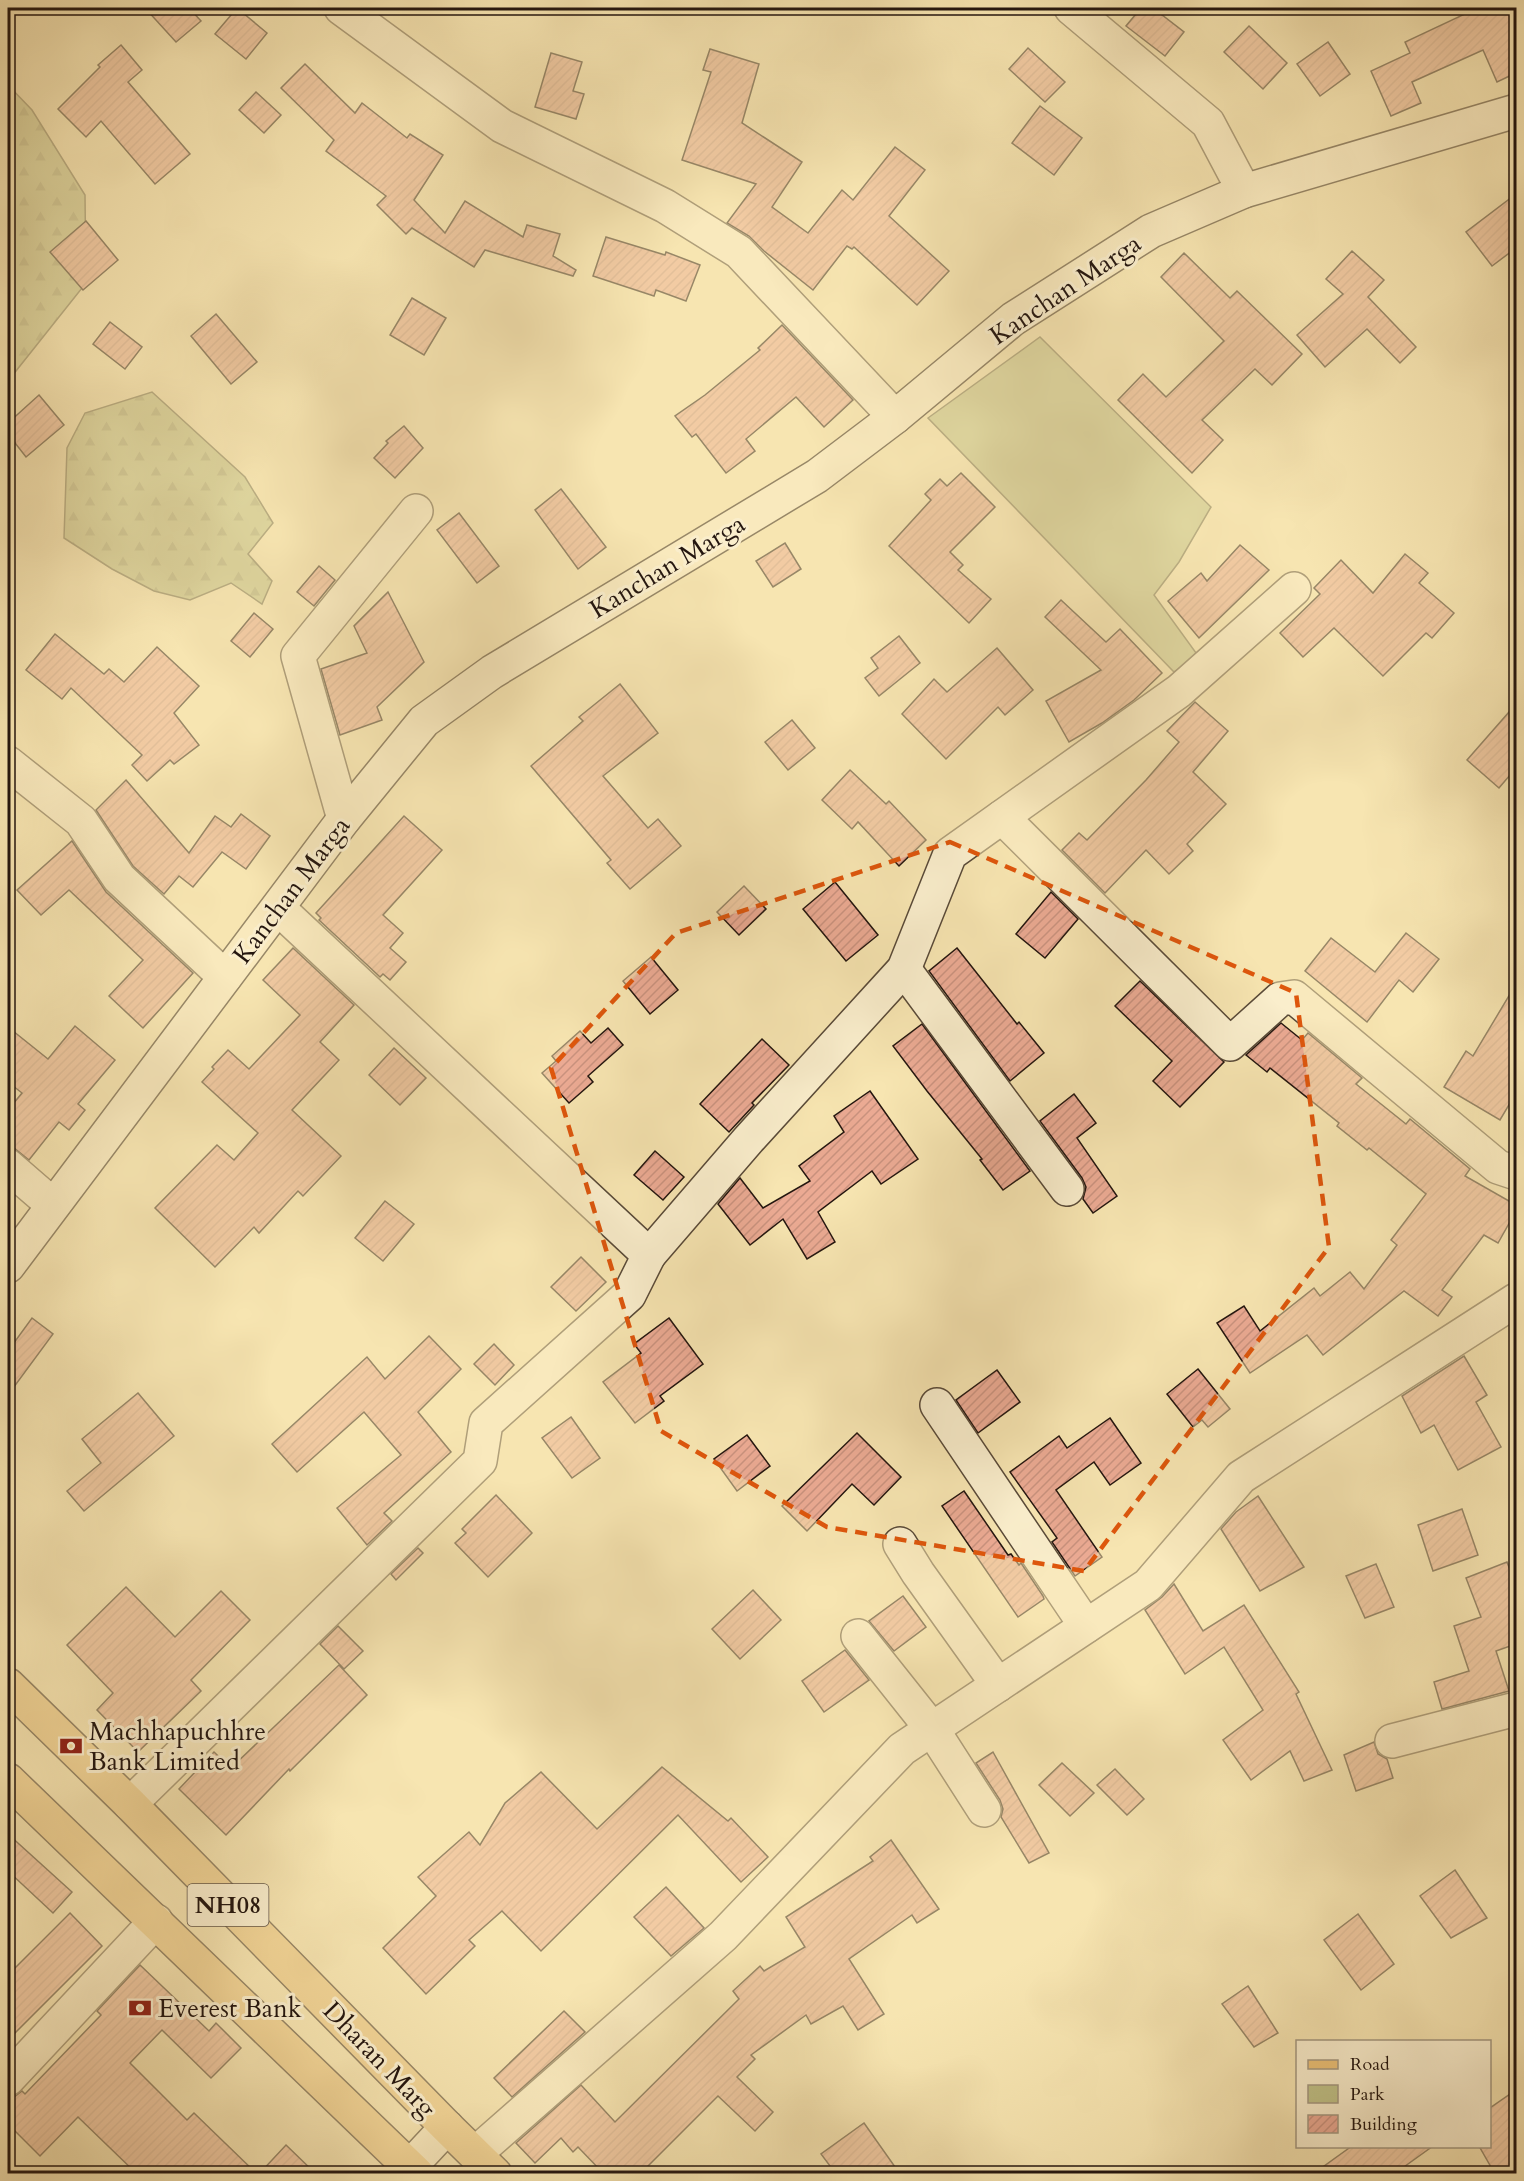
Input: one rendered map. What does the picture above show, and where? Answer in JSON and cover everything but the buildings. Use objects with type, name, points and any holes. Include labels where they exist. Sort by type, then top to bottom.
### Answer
[{"type":"main road","name":"Dharan Marg","points":[[8,1685],[130,1804],[447,2127]]},
{"type":"main road","name":"NH08","points":[[8,1780],[156,1921],[410,2171]]},
{"type":"main road","name":"NH08","points":[[447,2127],[485,2164]]},
{"type":"street","points":[[341,8],[502,126],[665,206],[739,252],[895,417]]},
{"type":"street","points":[[1071,8],[1209,123],[1244,191]]},
{"type":"street","name":"Kanchan Marga","points":[[8,1266],[344,819],[424,721],[492,672],[818,476],[895,417],[1013,319],[1151,231],[1244,191],[1516,111]]},
{"type":"street","points":[[344,819],[298,656],[416,511]]},
{"type":"street","points":[[130,1804],[480,1461],[486,1423],[629,1295],[649,1255],[749,1139],[904,969],[950,854],[1179,691],[1294,589]]},
{"type":"street","points":[[8,763],[81,821],[119,878],[225,977]]},
{"type":"street","points":[[1002,817],[1230,1044],[1280,999],[1294,997],[1498,1167],[1516,1173]]},
{"type":"street","points":[[278,908],[649,1255]]},
{"type":"street","points":[[904,969],[1067,1189]]},
{"type":"street","points":[[8,1166],[53,1205]]},
{"type":"street","points":[[485,2164],[723,1936],[902,1749],[1148,1585],[1241,1477],[1516,1300]]},
{"type":"street","points":[[937,1405],[1086,1626]]},
{"type":"street","points":[[900,1544],[998,1685]]},
{"type":"street","points":[[858,1636],[932,1729],[984,1810]]},
{"type":"street","points":[[1392,1741],[1516,1710]]},
{"type":"street","points":[[8,2079],[156,1921]]},
{"type":"street","points":[[410,2171],[447,2127]]},
{"type":"highlighted area","points":[[950,842],[1296,993],[1329,1247],[1084,1571],[827,1527],[661,1431],[551,1068],[676,933]]},
{"type":"green space","points":[[8,85],[32,110],[85,195],[86,283],[8,381]]},
{"type":"green space","points":[[1040,337],[1211,507],[1179,562],[1154,595],[1199,657],[1174,672],[928,418]]},
{"type":"green space","points":[[152,392],[245,477],[273,523],[248,554],[272,581],[262,604],[231,583],[190,600],[154,591],[112,569],[64,538],[67,448],[85,413]]},
{"type":"place","name":"Machhapuchhre Bank Limited","points":[[71,1746]]},
{"type":"place","name":"Everest Bank","points":[[140,2008]]}]
